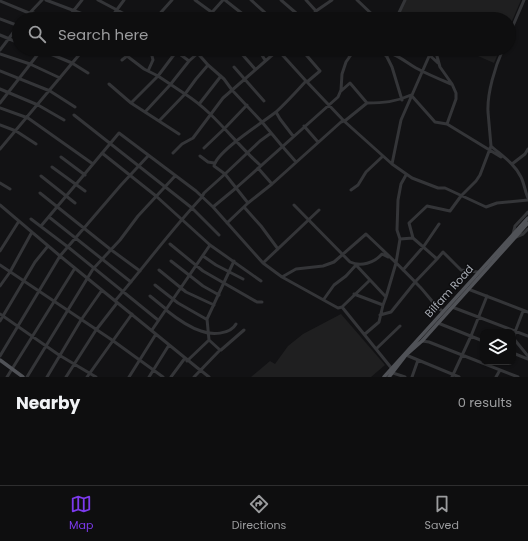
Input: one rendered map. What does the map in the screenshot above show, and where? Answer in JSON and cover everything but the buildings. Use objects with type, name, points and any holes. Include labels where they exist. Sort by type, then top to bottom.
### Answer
[{"type":"main road","name":"Bilfam Road","points":[[405,355],[528,218]]},
{"type":"main road","points":[[389,377],[405,355],[422,341],[514,235],[528,223]]},
{"type":"main road","points":[[0,360],[23,377]]},
{"type":"main road","points":[[384,377],[393,371]]},
{"type":"street","points":[[31,12],[42,0]]},
{"type":"street","points":[[46,0],[74,11],[82,0]]},
{"type":"street","points":[[98,0],[122,12]]},
{"type":"street","points":[[115,12],[124,0]]},
{"type":"street","points":[[161,12],[171,0]]},
{"type":"street","points":[[195,0],[211,12]]},
{"type":"street","points":[[213,12],[224,0],[240,12]]},
{"type":"street","points":[[251,0],[264,12]]},
{"type":"street","points":[[281,0],[295,12]]},
{"type":"street","points":[[306,0],[316,11],[332,0]]},
{"type":"street","points":[[357,0],[370,12]]},
{"type":"street","points":[[399,12],[405,0]]},
{"type":"street","points":[[516,19],[524,0]]},
{"type":"street","points":[[0,1],[28,12]]},
{"type":"street","points":[[0,19],[12,23]]},
{"type":"street","points":[[0,50],[12,34]]},
{"type":"street","points":[[0,36],[12,39]]},
{"type":"street","points":[[0,54],[30,64],[60,78]]},
{"type":"street","points":[[0,102],[36,56]]},
{"type":"street","points":[[55,56],[72,63],[88,73]]},
{"type":"street","points":[[0,149],[2,144],[28,118],[77,56]]},
{"type":"street","points":[[122,60],[127,56],[148,71],[200,103],[237,141],[272,184]]},
{"type":"street","points":[[148,71],[153,60],[152,56]]},
{"type":"street","points":[[131,103],[158,76],[173,56]]},
{"type":"street","points":[[182,56],[189,61]]},
{"type":"street","points":[[144,112],[195,56]]},
{"type":"street","points":[[200,56],[247,105],[296,162]]},
{"type":"street","points":[[244,56],[255,69]]},
{"type":"street","points":[[262,56],[265,60]]},
{"type":"street","points":[[238,85],[270,56]]},
{"type":"street","points":[[173,153],[182,144],[194,138],[223,98],[270,56]]},
{"type":"street","points":[[284,56],[306,82],[344,121],[382,156],[406,175],[438,188],[445,188],[486,207],[497,203],[528,199],[521,177],[512,164],[447,124],[435,122],[411,95]]},
{"type":"street","points":[[214,163],[237,141],[276,112],[306,82],[320,71],[307,56]]},
{"type":"street","points":[[340,93],[342,74],[347,59],[350,56]]},
{"type":"street","points":[[398,56],[422,71],[453,85]]},
{"type":"street","points":[[392,164],[401,120],[429,56]]},
{"type":"street","points":[[432,56],[439,63]]},
{"type":"street","points":[[437,56],[444,75],[453,85],[456,93],[456,99],[447,124]]},
{"type":"street","points":[[437,259],[424,246],[413,238],[409,222],[427,206],[450,211],[460,196],[476,181],[480,175],[491,146],[488,111],[489,92],[500,56]]},
{"type":"street","points":[[387,57],[392,66],[402,100]]},
{"type":"street","points":[[159,122],[185,94],[208,65]]},
{"type":"street","points":[[234,68],[243,80],[264,101]]},
{"type":"street","points":[[0,71],[50,91],[75,107]]},
{"type":"street","points":[[200,103],[220,76]]},
{"type":"street","points":[[213,207],[338,97],[350,83],[367,103]]},
{"type":"street","points":[[110,84],[131,103],[178,134]]},
{"type":"street","points":[[0,89],[38,105],[64,120]]},
{"type":"street","points":[[227,223],[318,142],[367,103],[388,103],[402,100],[411,95]]},
{"type":"street","points":[[204,148],[247,105]]},
{"type":"street","points":[[0,108],[28,118],[92,164]]},
{"type":"street","points":[[276,112],[293,136]]},
{"type":"street","points":[[74,115],[192,208],[219,235]]},
{"type":"street","points":[[0,124],[16,130],[36,144]]},
{"type":"street","points":[[304,126],[318,142]]},
{"type":"street","points":[[41,226],[119,133],[202,197],[213,207],[263,263],[282,277],[338,308],[342,307],[370,280]]},
{"type":"street","points":[[66,377],[122,292],[208,188],[271,133]]},
{"type":"street","points":[[491,146],[504,159]]},
{"type":"street","points":[[512,164],[526,154],[528,149]]},
{"type":"street","points":[[102,153],[156,196],[210,245],[261,281]]},
{"type":"street","points":[[0,356],[60,256],[148,156]]},
{"type":"street","points":[[200,156],[208,162],[214,163]]},
{"type":"street","points":[[351,190],[358,185],[366,172],[382,156]]},
{"type":"street","points":[[61,157],[86,175]]},
{"type":"street","points":[[214,163],[214,166],[225,174],[248,203]]},
{"type":"street","points":[[52,166],[85,191]]},
{"type":"street","points":[[365,334],[379,322],[396,263],[400,240],[397,230],[398,200],[401,184],[406,175]]},
{"type":"street","points":[[41,176],[75,203]]},
{"type":"street","points":[[27,377],[93,269],[120,240],[138,216],[175,176]]},
{"type":"street","points":[[0,183],[10,189]]},
{"type":"street","points":[[40,193],[85,228],[110,250],[140,271]]},
{"type":"street","points":[[0,205],[200,370]]},
{"type":"street","points":[[294,205],[350,262],[356,265],[386,297]]},
{"type":"street","points":[[244,207],[262,226],[278,248]]},
{"type":"street","points":[[263,263],[319,210]]},
{"type":"street","points":[[528,212],[515,226],[514,235],[523,234],[528,229]]},
{"type":"street","points":[[49,217],[131,282]]},
{"type":"street","points":[[31,219],[158,320]]},
{"type":"street","points":[[0,251],[19,221]]},
{"type":"street","points":[[403,270],[424,246],[438,224]]},
{"type":"street","points":[[0,286],[10,272],[32,232]]},
{"type":"street","points":[[282,277],[296,269],[323,266],[334,262],[366,234],[416,282],[431,302],[442,312]]},
{"type":"street","points":[[400,240],[413,238]]},
{"type":"street","points":[[170,244],[203,271],[234,287],[257,302],[262,302]]},
{"type":"street","points":[[152,330],[210,245]]},
{"type":"street","points":[[0,321],[1,315],[35,262],[48,246]]},
{"type":"street","points":[[380,315],[391,312],[444,252],[461,270],[478,272]]},
{"type":"street","points":[[324,299],[334,285],[346,276],[356,265],[374,262],[382,254],[390,258]]},
{"type":"street","points":[[203,256],[243,279]]},
{"type":"street","points":[[171,261],[203,286],[219,295]]},
{"type":"street","points":[[220,350],[209,340],[208,319],[234,262]]},
{"type":"street","points":[[0,265],[38,292],[112,340],[163,377]]},
{"type":"street","points":[[7,377],[75,268]]},
{"type":"street","points":[[159,270],[186,292],[214,305]]},
{"type":"street","points":[[155,285],[173,299],[200,316],[208,319]]},
{"type":"street","points":[[468,289],[528,312]]},
{"type":"street","points":[[47,377],[81,320],[102,290]]},
{"type":"street","points":[[354,294],[383,305]]},
{"type":"street","points":[[150,296],[180,320],[201,332],[223,333],[234,328],[236,324]]},
{"type":"street","points":[[452,376],[471,336],[487,296]]},
{"type":"street","points":[[342,307],[393,371],[405,377]]},
{"type":"street","points":[[452,307],[508,329]]},
{"type":"street","points":[[516,329],[523,311]]},
{"type":"street","points":[[87,377],[132,314]]},
{"type":"street","points":[[1,315],[59,355],[96,377]]},
{"type":"street","points":[[438,323],[480,340]]},
{"type":"street","points":[[376,348],[400,326]]},
{"type":"street","points":[[194,377],[220,350],[244,330]]},
{"type":"street","points":[[516,332],[528,336]]},
{"type":"street","points":[[129,377],[156,334]]},
{"type":"street","points":[[171,377],[186,359],[209,340]]},
{"type":"street","points":[[422,341],[429,342],[518,377]]},
{"type":"street","points":[[516,341],[528,356]]},
{"type":"street","points":[[149,377],[169,345]]},
{"type":"street","points":[[516,354],[528,359]]},
{"type":"street","points":[[405,355],[452,376],[459,377]]},
{"type":"street","points":[[186,359],[209,377]]},
{"type":"street","points":[[412,377],[418,360]]},
{"type":"street","points":[[496,377],[500,370]]},
{"type":"shaded area","points":[[406,0],[521,0],[516,12],[400,12]]},
{"type":"shaded area","points":[[478,56],[497,56],[494,63]]},
{"type":"shaded area","points":[[341,314],[385,365],[371,377],[251,377],[270,361],[275,364],[288,346],[303,334]]}]
